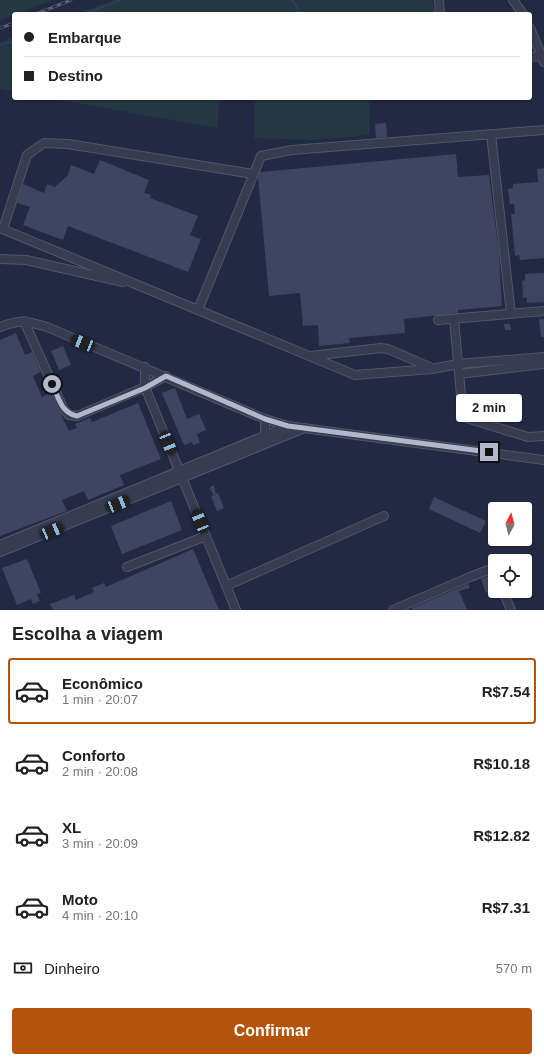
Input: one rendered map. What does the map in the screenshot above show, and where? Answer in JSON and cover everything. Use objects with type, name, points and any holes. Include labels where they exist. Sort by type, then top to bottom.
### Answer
[{"type":"lane","points":[[439,0],[440,12]]},
{"type":"lane","points":[[513,0],[522,12]]},
{"type":"lane","points":[[532,33],[543,59]]},
{"type":"lane","points":[[532,57],[543,59]]},
{"type":"lane","points":[[198,310],[261,156],[292,150],[544,130]]},
{"type":"lane","points":[[491,134],[511,314]]},
{"type":"lane","points":[[253,174],[68,144],[44,143],[28,155],[2,228],[355,376],[432,369],[458,364],[542,360]]},
{"type":"lane","points":[[0,259],[26,260],[107,280],[136,285]]},
{"type":"lane","points":[[438,320],[544,311]]},
{"type":"lane","points":[[454,319],[464,418],[528,437],[544,436]]},
{"type":"lane","points":[[24,321],[64,410],[69,414],[77,416],[145,388],[166,376]]},
{"type":"lane","points":[[0,327],[13,322],[24,321],[47,327],[145,367],[265,419],[288,426],[302,429],[541,458]]},
{"type":"lane","points":[[309,356],[388,348],[432,369]]},
{"type":"lane","points":[[459,374],[542,360]]},
{"type":"lane","points":[[145,367],[145,388],[236,610]]},
{"type":"lane","points":[[265,419],[265,436]]},
{"type":"lane","points":[[227,455],[288,426]]},
{"type":"lane","points":[[0,552],[10,545],[227,455],[302,429]]},
{"type":"lane","points":[[226,586],[384,516]]},
{"type":"lane","points":[[127,567],[206,536]]},
{"type":"lane","points":[[0,545],[10,545]]},
{"type":"lane","points":[[393,610],[488,570]]},
{"type":"lane","points":[[506,598],[511,610]]},
{"type":"shaded area","points":[[0,0],[53,0],[21,12],[12,12],[12,15],[0,20]]},
{"type":"shaded area","points":[[114,0],[432,0],[435,12],[81,12]]},
{"type":"shaded area","points":[[12,38],[12,92],[0,89],[0,42]]},
{"type":"shaded area","points":[[60,100],[220,100],[217,128]]},
{"type":"shaded area","points":[[255,100],[369,100],[370,135],[313,140],[254,138]]},
{"type":"building","points":[[386,123],[387,137],[376,138],[375,124]]},
{"type":"building","points":[[456,154],[458,177],[489,175],[499,254],[502,306],[458,310],[458,313],[404,319],[405,333],[349,338],[350,343],[319,346],[318,325],[303,326],[300,293],[269,296],[258,177],[260,172]]},
{"type":"building","points":[[100,160],[149,180],[144,193],[151,195],[150,198],[198,216],[190,235],[201,239],[188,272],[68,226],[63,240],[23,225],[30,207],[17,203],[23,184],[44,193],[47,184],[55,187],[68,175],[71,165],[94,174]]},
{"type":"building","points":[[544,168],[544,258],[520,260],[519,255],[515,256],[511,214],[515,214],[514,204],[510,204],[508,189],[513,188],[513,184],[538,182],[537,169]]},
{"type":"building","points":[[544,273],[544,302],[527,303],[527,297],[523,298],[522,281],[525,280],[525,274]]},
{"type":"building","points":[[539,319],[544,319],[544,337],[541,337]]},
{"type":"building","points":[[504,324],[510,324],[511,330],[505,330]]},
{"type":"building","points":[[16,333],[25,355],[32,352],[41,372],[33,376],[42,397],[50,393],[69,431],[77,428],[75,424],[90,418],[92,422],[138,403],[161,459],[120,475],[124,485],[88,500],[84,491],[62,500],[67,511],[0,536],[0,340]]},
{"type":"building","points":[[63,346],[71,365],[59,370],[51,351]]},
{"type":"building","points":[[175,388],[187,419],[199,414],[206,430],[197,434],[200,443],[193,445],[192,442],[184,445],[162,393]]},
{"type":"building","points":[[211,486],[214,486],[216,494],[218,493],[224,508],[217,511],[211,496],[214,495],[210,489]]},
{"type":"building","points":[[434,497],[486,521],[480,533],[429,509]]},
{"type":"building","points":[[171,501],[182,530],[122,554],[111,526]]},
{"type":"building","points":[[193,549],[219,610],[53,610],[50,604],[74,595],[76,600],[94,592],[92,588],[104,583],[106,587]]},
{"type":"building","points":[[27,559],[41,593],[37,594],[40,601],[33,604],[31,599],[17,605],[2,568]]},
{"type":"building","points":[[488,576],[488,592],[486,593],[481,579]]},
{"type":"building","points":[[468,584],[470,588],[459,591],[467,610],[412,610],[412,608]]},
{"type":"waterway","points":[[90,12],[120,0]]},
{"type":"waterway","points":[[292,0],[301,12]]},
{"type":"waterway","points":[[0,45],[12,42]]},
{"type":"railway","points":[[41,12],[71,0]]},
{"type":"railway","points":[[0,28],[12,24]]},
{"type":"route","points":[[52,384],[64,410],[69,414],[77,416],[145,388],[166,376],[265,419],[288,426],[489,452]]}]
